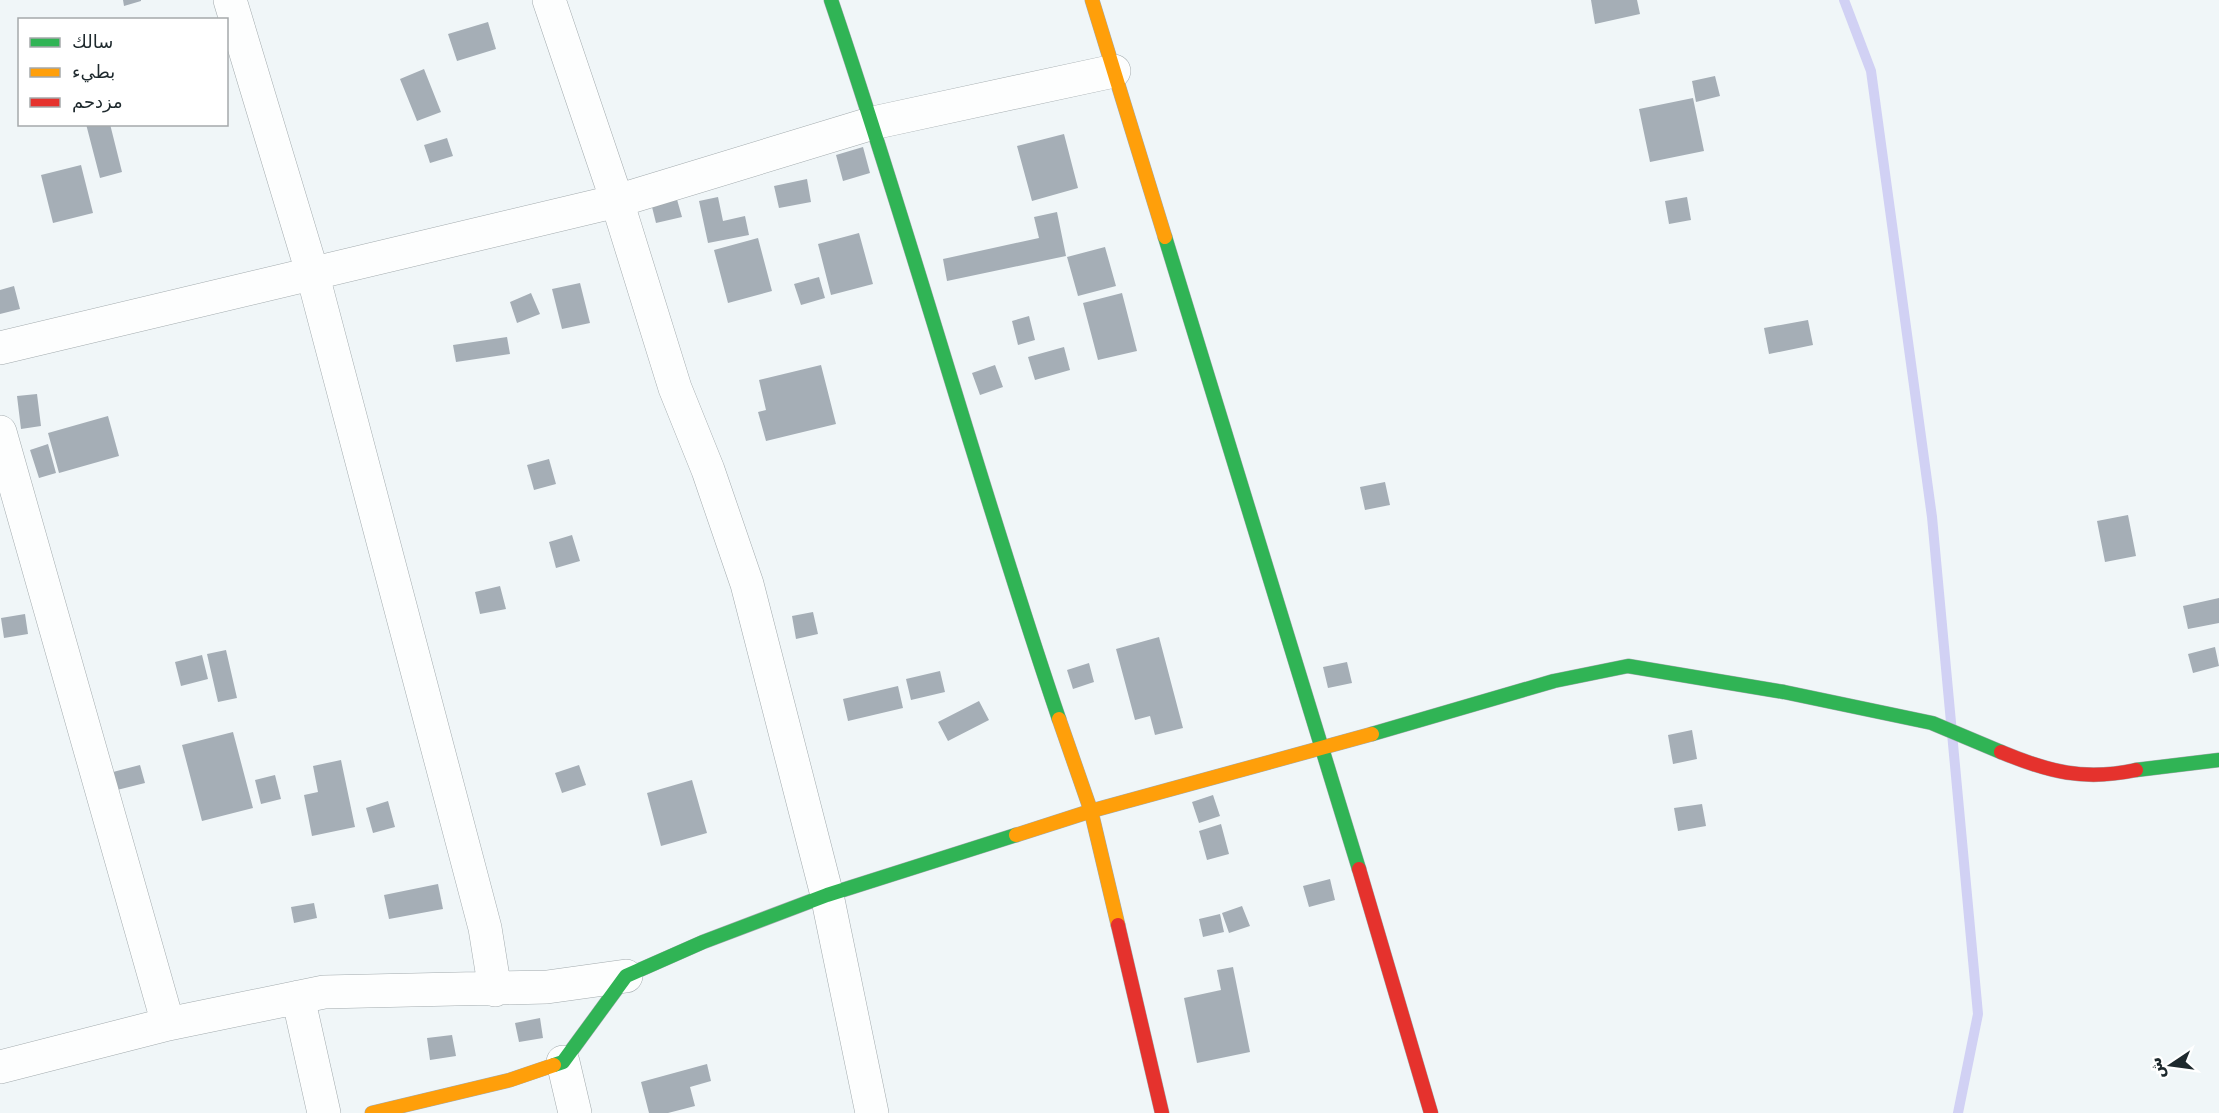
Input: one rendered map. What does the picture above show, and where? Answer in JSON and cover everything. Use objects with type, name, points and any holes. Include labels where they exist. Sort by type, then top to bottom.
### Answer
[{"type":"street","points":[[230,0],[312,272],[485,928],[495,990]]},
{"type":"street","points":[[549,0],[617,201],[675,388],[708,470],[747,584],[827,895],[872,1113]]},
{"type":"street","points":[[831,0],[873,123],[1009,572],[1091,811],[1162,1113]]},
{"type":"street","points":[[1092,0],[1323,748],[1431,1113]]},
{"type":"street","points":[[0,348],[617,201],[873,123],[1114,71]]},
{"type":"street","points":[[0,432],[68,679],[168,1024]]},
{"type":"street","points":[[0,1067],[168,1024],[298,997],[335,992],[547,987],[626,976],[704,942],[827,895],[1091,811],[1323,748],[1554,681],[1628,666],[1784,693],[1932,723],[2032,765],[2076,776],[2112,775],[2160,765],[2219,760]]},
{"type":"street","points":[[372,1113],[510,1080],[562,1062],[626,976]]},
{"type":"street","points":[[298,997],[324,1113]]},
{"type":"street","points":[[562,1062],[575,1113]]},
{"type":"building","points":[[123,0],[141,0],[141,1],[124,6]]},
{"type":"building","points":[[1591,0],[1637,0],[1640,14],[1595,24]]},
{"type":"building","points":[[488,22],[496,49],[457,61],[448,34]]},
{"type":"building","points":[[424,69],[441,112],[417,121],[400,79]]},
{"type":"building","points":[[1715,76],[1720,96],[1696,102],[1692,81]]},
{"type":"building","points":[[1693,98],[1704,151],[1650,162],[1639,109]]},
{"type":"building","points":[[87,126],[110,126],[122,172],[100,178]]},
{"type":"building","points":[[1064,134],[1078,188],[1032,201],[1017,146]]},
{"type":"building","points":[[447,138],[453,156],[430,163],[424,145]]},
{"type":"building","points":[[863,147],[870,173],[843,181],[836,155]]},
{"type":"building","points":[[81,165],[93,213],[53,223],[41,175]]},
{"type":"building","points":[[807,179],[811,202],[779,208],[774,186]]},
{"type":"building","points":[[676,196],[682,217],[656,223],[651,203]]},
{"type":"building","points":[[718,197],[723,221],[745,216],[749,235],[708,243],[699,201]]},
{"type":"building","points":[[1687,197],[1691,220],[1669,224],[1665,201]]},
{"type":"building","points":[[1057,212],[1066,256],[947,281],[943,259],[1039,238],[1034,217]]},
{"type":"building","points":[[859,233],[873,284],[831,295],[818,244]]},
{"type":"building","points":[[758,238],[772,291],[728,303],[714,250]]},
{"type":"building","points":[[1105,247],[1116,286],[1078,296],[1067,257]]},
{"type":"building","points":[[819,277],[825,298],[801,305],[794,284]]},
{"type":"building","points":[[580,283],[590,323],[562,329],[552,289]]},
{"type":"building","points":[[14,286],[20,309],[0,314],[0,290]]},
{"type":"building","points":[[531,293],[540,314],[517,323],[510,302]]},
{"type":"building","points":[[1122,293],[1137,351],[1098,360],[1083,303]]},
{"type":"building","points":[[1029,316],[1035,340],[1018,345],[1012,321]]},
{"type":"building","points":[[1808,320],[1813,345],[1769,354],[1764,328]]},
{"type":"building","points":[[507,337],[510,354],[456,362],[453,345]]},
{"type":"building","points":[[1064,347],[1070,370],[1035,380],[1028,357]]},
{"type":"building","points":[[821,365],[836,424],[766,441],[758,412],[766,410],[759,380]]},
{"type":"building","points":[[995,365],[1003,387],[980,395],[972,373]]},
{"type":"building","points":[[37,394],[41,426],[21,429],[17,396]]},
{"type":"building","points":[[108,416],[119,456],[59,473],[48,433]]},
{"type":"building","points":[[48,444],[56,473],[39,478],[30,450]]},
{"type":"building","points":[[549,459],[556,484],[534,490],[527,465]]},
{"type":"building","points":[[1385,482],[1390,505],[1365,510],[1360,487]]},
{"type":"building","points":[[2128,515],[2136,556],[2105,562],[2097,521]]},
{"type":"building","points":[[572,535],[580,561],[556,568],[549,542]]},
{"type":"building","points":[[500,586],[506,609],[480,614],[475,592]]},
{"type":"building","points":[[2219,598],[2219,623],[2188,629],[2183,606]]},
{"type":"building","points":[[813,612],[818,634],[796,639],[792,616]]},
{"type":"building","points":[[25,614],[28,634],[4,638],[1,618]]},
{"type":"building","points":[[1159,637],[1183,728],[1155,735],[1150,716],[1135,720],[1116,649]]},
{"type":"building","points":[[2215,647],[2219,666],[2193,673],[2188,654]]},
{"type":"building","points":[[226,650],[237,698],[218,702],[207,654]]},
{"type":"building","points":[[202,655],[208,679],[181,686],[175,662]]},
{"type":"building","points":[[1347,662],[1352,683],[1328,688],[1323,667]]},
{"type":"building","points":[[1089,663],[1094,682],[1073,689],[1067,670]]},
{"type":"building","points":[[940,671],[945,692],[911,700],[906,679]]},
{"type":"building","points":[[898,686],[903,708],[848,721],[843,699]]},
{"type":"building","points":[[979,701],[989,720],[948,741],[938,722]]},
{"type":"building","points":[[1692,730],[1697,759],[1673,764],[1668,735]]},
{"type":"building","points":[[233,732],[253,808],[202,821],[182,745]]},
{"type":"building","points":[[341,760],[355,827],[312,836],[304,795],[318,792],[313,766]]},
{"type":"building","points":[[140,765],[145,783],[117,790],[113,772]]},
{"type":"building","points":[[579,765],[586,785],[562,793],[555,773]]},
{"type":"building","points":[[275,775],[281,799],[261,804],[255,780]]},
{"type":"building","points":[[692,780],[707,833],[661,846],[647,793]]},
{"type":"building","points":[[1213,795],[1220,816],[1199,823],[1192,802]]},
{"type":"building","points":[[388,801],[395,827],[373,833],[366,808]]},
{"type":"building","points":[[1702,804],[1706,826],[1678,831],[1674,808]]},
{"type":"building","points":[[1221,824],[1229,854],[1207,860],[1199,831]]},
{"type":"building","points":[[1330,879],[1335,900],[1309,907],[1303,886]]},
{"type":"building","points":[[438,884],[443,909],[389,919],[384,895]]},
{"type":"building","points":[[314,903],[317,918],[294,923],[291,907]]},
{"type":"building","points":[[1242,906],[1250,926],[1229,933],[1222,913]]},
{"type":"building","points":[[1220,914],[1224,932],[1203,937],[1199,919]]},
{"type":"building","points":[[1233,967],[1250,1052],[1197,1063],[1184,998],[1221,990],[1217,970]]},
{"type":"building","points":[[540,1018],[543,1038],[519,1042],[515,1023]]},
{"type":"building","points":[[452,1035],[456,1056],[430,1060],[427,1038]]},
{"type":"building","points":[[707,1064],[711,1081],[690,1087],[695,1106],[668,1113],[649,1113],[641,1082]]},
{"type":"waterway","points":[[1844,0],[1871,71],[1932,517],[1978,1014],[1958,1113]]},
{"type":"traffic: fast","points":[[831,0],[1059,719]]},
{"type":"traffic: fast","points":[[1165,237],[1359,869]]},
{"type":"traffic: fast","points":[[1372,734],[1554,681],[1628,666],[1784,692],[1932,723],[2001,752]]},
{"type":"traffic: fast","points":[[2136,770],[2219,760]]},
{"type":"traffic: fast","points":[[554,1065],[563,1062],[626,976],[703,942],[827,895],[1016,835]]},
{"type":"traffic: slow","points":[[1092,0],[1165,237]]},
{"type":"traffic: slow","points":[[1059,719],[1091,811],[1118,925]]},
{"type":"traffic: slow","points":[[1016,835],[1091,811],[1372,734]]},
{"type":"traffic: slow","points":[[372,1113],[510,1080],[554,1065]]},
{"type":"traffic: jam","points":[[2001,752],[2035,765],[2067,773],[2100,775],[2136,770]]},
{"type":"traffic: jam","points":[[1359,869],[1431,1113]]},
{"type":"traffic: jam","points":[[1118,925],[1162,1113]]}]
